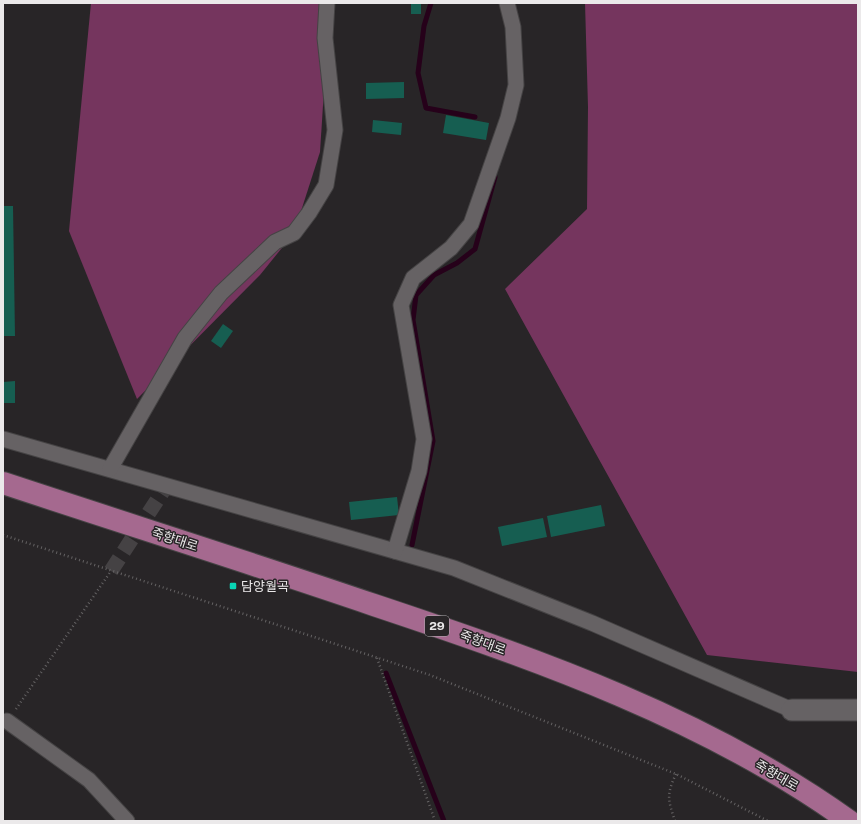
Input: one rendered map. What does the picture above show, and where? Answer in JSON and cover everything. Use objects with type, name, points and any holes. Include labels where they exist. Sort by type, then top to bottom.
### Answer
[{"type":"main road","name":"죽향대로","points":[[3,483],[452,631],[586,680],[718,741],[819,799],[849,821]]},
{"type":"main road","points":[[819,799],[858,820]]},
{"type":"main road","points":[[819,799],[841,821]]},
{"type":"street","points":[[110,469],[185,338],[226,288],[274,242],[294,233],[326,185],[335,130],[325,38],[327,3]]},
{"type":"street","points":[[395,551],[419,471],[424,439],[401,305],[413,278],[451,248],[471,224],[508,118],[516,85],[513,27],[507,3]]},
{"type":"street","points":[[3,439],[454,568],[592,623],[792,710],[858,710]]},
{"type":"street","points":[[7,721],[89,780],[126,821]]},
{"type":"path","points":[[3,535],[430,675],[676,774],[768,821]]},
{"type":"path","points":[[7,721],[111,571]]},
{"type":"path","points":[[376,657],[435,821]]},
{"type":"path","points":[[675,821],[669,805],[669,789],[676,774]]},
{"type":"shaded area","points":[[91,3],[325,3],[325,74],[320,152],[294,233],[260,275],[137,399],[69,231]]},
{"type":"shaded area","points":[[585,3],[858,3],[858,672],[707,655],[505,289],[587,209],[588,107]]},
{"type":"building","points":[[411,3],[421,3],[421,14],[411,14]]},
{"type":"building","points":[[404,82],[404,98],[366,99],[366,83]]},
{"type":"building","points":[[446,115],[489,123],[486,140],[443,133]]},
{"type":"building","points":[[373,120],[402,123],[401,135],[372,132]]},
{"type":"building","points":[[3,206],[13,206],[15,336],[3,336]]},
{"type":"building","points":[[223,324],[233,331],[221,348],[211,341]]},
{"type":"building","points":[[15,381],[15,403],[3,403],[3,382]]},
{"type":"building","points":[[397,497],[399,515],[351,520],[349,502]]},
{"type":"building","points":[[601,505],[605,526],[551,537],[547,516]]},
{"type":"building","points":[[543,518],[547,537],[502,546],[498,527]]},
{"type":"waterway","points":[[431,3],[424,26],[418,73],[426,108],[475,117]]},
{"type":"waterway","points":[[412,545],[433,441],[413,320],[416,295],[434,275],[457,263],[475,249],[495,177]]},
{"type":"waterway","points":[[386,673],[444,821]]},
{"type":"tunnel","points":[[111,571],[167,485]]},
{"type":"place","name":"담양월곡","points":[[233,586]]}]
